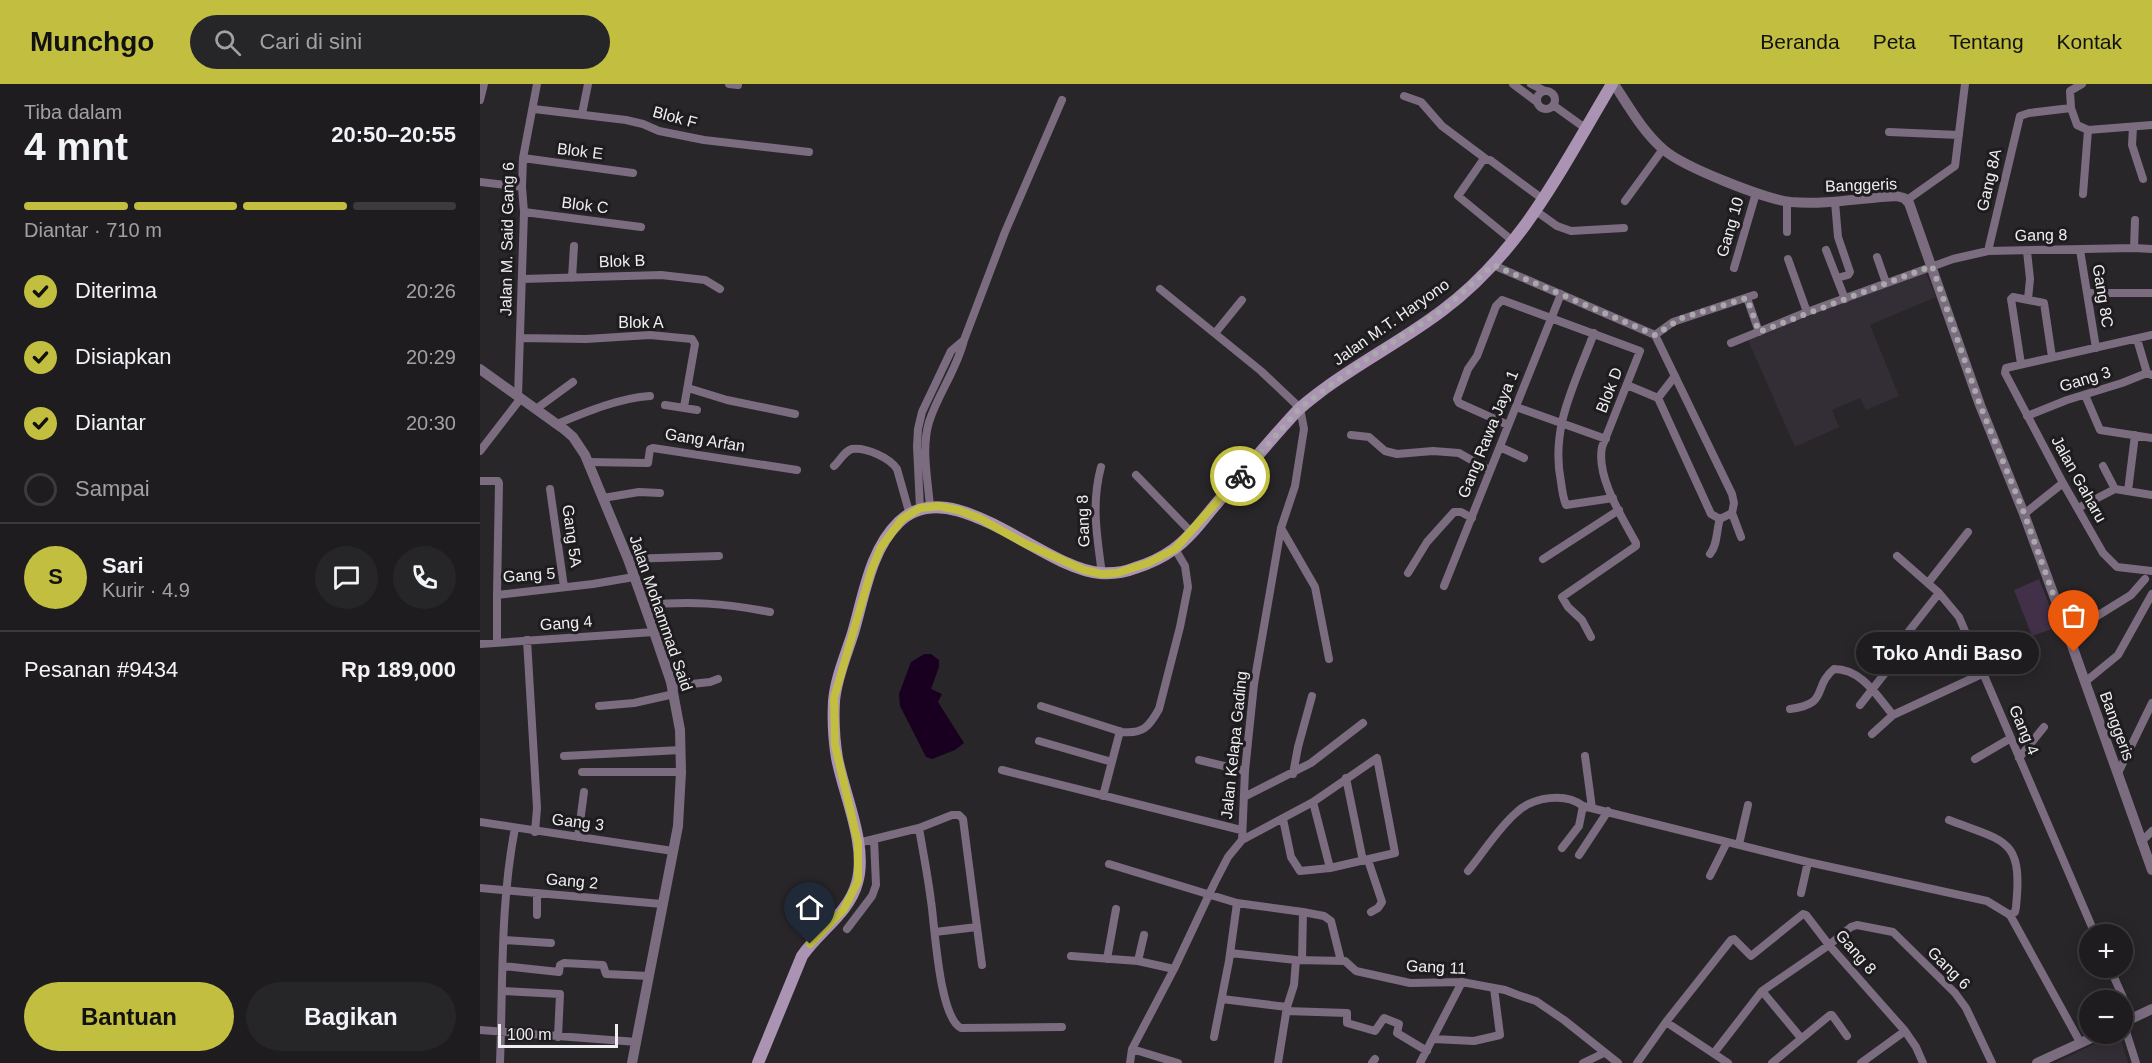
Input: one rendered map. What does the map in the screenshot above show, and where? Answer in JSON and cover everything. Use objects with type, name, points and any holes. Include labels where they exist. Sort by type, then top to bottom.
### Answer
[{"type":"main road","name":"Jalan M.T. Haryono","points":[[920,510],[939,506],[958,510],[979,518],[1061,561],[1102,574],[1132,570],[1175,549],[1300,408],[1358,365],[1444,309],[1493,265],[1514,242],[1540,206],[1613,84]]},
{"type":"main road","points":[[758,1063],[802,956],[810,944],[844,909],[858,881],[858,843],[837,760],[834,698],[871,571],[890,532],[902,519],[920,510]]},
{"type":"street","points":[[480,100],[484,84]]},
{"type":"street","name":"Jalan M. Said Gang 6","points":[[520,397],[523,158],[537,84]]},
{"type":"street","points":[[582,114],[588,84]]},
{"type":"street","points":[[1513,84],[1544,109],[1553,105]]},
{"type":"street","name":"Banggeris","points":[[1613,84],[1637,120],[1663,149],[1676,158],[1756,193],[1787,201],[1835,202],[1896,196],[1907,200],[1980,405],[2024,513],[2068,633],[2152,870]]},
{"type":"street","points":[[1907,200],[1954,168],[1965,84]]},
{"type":"street","points":[[2082,84],[2069,87],[2071,108],[2077,125],[2088,130],[2152,125]]},
{"type":"street","points":[[1537,102],[1538,88],[1554,96],[1553,105]]},
{"type":"street","points":[[1404,96],[1421,102],[1442,126],[1486,159],[1540,206],[1557,225],[1571,231],[1624,228]]},
{"type":"street","points":[[920,510],[917,446],[922,412],[951,351],[964,340],[1036,156],[1062,100]]},
{"type":"street","points":[[1553,105],[1586,128]]},
{"type":"street","name":"Gang 8A","points":[[1988,251],[2020,116],[2071,108]]},
{"type":"street","name":"Blok F","points":[[534,109],[637,122],[654,130],[704,140],[809,152]]},
{"type":"street","points":[[2133,127],[2132,145],[2144,179]]},
{"type":"street","points":[[2084,194],[2088,130]]},
{"type":"street","points":[[1889,132],[1959,135]]},
{"type":"street","points":[[1625,201],[1663,149]]},
{"type":"street","name":"Blok E","points":[[523,158],[633,173]]},
{"type":"street","points":[[1486,159],[1459,197],[1514,242]]},
{"type":"street","points":[[480,182],[522,187]]},
{"type":"street","name":"Gang 10","points":[[1734,268],[1756,193]]},
{"type":"street","points":[[1787,201],[1787,232]]},
{"type":"street","points":[[1835,202],[1837,232],[1850,272],[1848,275],[1837,278]]},
{"type":"street","name":"Blok C","points":[[524,212],[642,227]]},
{"type":"street","points":[[2134,248],[2135,220]]},
{"type":"street","points":[[572,278],[574,246]]},
{"type":"street","name":"Gang 8","points":[[1731,343],[1953,258],[1988,251],[2152,249]]},
{"type":"street","points":[[1826,250],[1845,298]]},
{"type":"street","points":[[2027,250],[2030,279],[2028,298]]},
{"type":"street","name":"Gang 8C","points":[[2080,250],[2096,348]]},
{"type":"street","points":[[1877,257],[1886,283]]},
{"type":"street","points":[[1788,258],[1807,312]]},
{"type":"street","points":[[1493,265],[1655,335],[1732,494],[1734,503],[1732,513],[1741,537]]},
{"type":"street","name":"Blok B","points":[[522,279],[661,275],[705,280],[720,289]]},
{"type":"street","points":[[1160,289],[1216,332],[1300,408]]},
{"type":"street","points":[[2087,292],[2152,293]]},
{"type":"street","name":"Gang Rawa Jaya 1","points":[[1444,586],[1561,294]]},
{"type":"street","points":[[1655,335],[1682,318],[1751,296],[1759,332]]},
{"type":"street","points":[[2052,357],[2044,303],[2028,298],[2013,297],[2011,299],[2021,364],[2152,335]]},
{"type":"street","points":[[1216,332],[1242,300]]},
{"type":"street","points":[[1508,425],[1460,403],[1457,396],[1468,369],[1477,356],[1498,302],[1506,300],[1594,333],[1560,422],[1557,456],[1565,503],[1572,505],[1613,498]]},
{"type":"street","name":"Blok D","points":[[1591,637],[1582,620],[1568,607],[1562,597],[1636,546],[1613,498],[1600,462],[1602,447],[1640,351],[1594,333]]},
{"type":"street","name":"Blok A","points":[[520,338],[586,339],[650,335],[691,339],[695,344],[684,408]]},
{"type":"street","points":[[2137,339],[2149,374]]},
{"type":"street","name":"Jalan Gaharu","points":[[2021,364],[2005,370],[2063,483],[2109,561],[2117,567],[2152,571]]},
{"type":"street","name":"Jalan Mohammad Said","points":[[480,369],[573,437],[588,462],[628,559],[674,690],[681,750],[680,806],[632,1063]]},
{"type":"street","name":"Gang 3","points":[[2027,416],[2067,399],[2149,374]]},
{"type":"street","points":[[1658,398],[1676,376]]},
{"type":"street","points":[[537,409],[573,382]]},
{"type":"street","points":[[1627,385],[1658,398],[1711,514],[1720,519]]},
{"type":"street","points":[[688,388],[727,400],[795,414]]},
{"type":"street","points":[[2085,395],[2100,430],[2152,438]]},
{"type":"street","points":[[557,424],[619,402],[650,396]]},
{"type":"street","points":[[480,451],[520,397]]},
{"type":"street","points":[[665,405],[697,410]]},
{"type":"street","points":[[1516,407],[1606,439]]},
{"type":"street","name":"Jalan Kelapa Gading","points":[[1130,1063],[1132,1048],[1174,969],[1228,857],[1242,840],[1245,771],[1254,684],[1281,528],[1298,472],[1304,429],[1300,408]]},
{"type":"street","points":[[1351,435],[1369,437],[1385,451],[1397,454],[1433,451],[1459,453],[1489,470]]},
{"type":"street","points":[[2128,491],[2135,435]]},
{"type":"street","points":[[1500,447],[1524,458]]},
{"type":"street","name":"Gang Arfan","points":[[588,462],[648,463],[650,449],[653,448],[797,470]]},
{"type":"street","points":[[834,466],[844,453],[852,449],[879,456],[893,463],[920,510]]},
{"type":"street","name":"Gang 8","points":[[1101,466],[1095,493],[1095,507],[1102,574]]},
{"type":"street","points":[[2103,466],[2115,489]]},
{"type":"street","points":[[1136,475],[1191,532]]},
{"type":"street","name":"Gang 5","points":[[480,481],[498,481],[499,483],[497,595],[634,577]]},
{"type":"street","points":[[2024,513],[2063,483]]},
{"type":"street","name":"Gang 5A","points":[[550,489],[564,587]]},
{"type":"street","points":[[2078,508],[2115,489],[2152,495]]},
{"type":"street","points":[[603,498],[639,492],[660,493]]},
{"type":"street","points":[[1543,559],[1619,510]]},
{"type":"street","points":[[1408,573],[1427,542],[1454,512],[1461,512],[1472,518]]},
{"type":"street","points":[[1710,554],[1716,545],[1716,530],[1720,519],[1732,513]]},
{"type":"street","points":[[1281,528],[1315,588],[1329,659]]},
{"type":"street","points":[[1928,583],[1968,532]]},
{"type":"street","points":[[1041,706],[1132,733],[1144,729],[1152,721],[1159,709],[1188,588],[1185,566],[1175,549]]},
{"type":"street","points":[[628,559],[719,556]]},
{"type":"street","name":"Gang 4","points":[[1897,556],[1939,593],[1959,617],[2091,924]]},
{"type":"street","points":[[2068,633],[2131,595],[2149,581],[2136,570]]},
{"type":"street","points":[[1860,705],[1889,668],[1906,634],[1939,593]]},
{"type":"street","points":[[2085,682],[2118,655],[2152,594]]},
{"type":"street","points":[[497,595],[497,642]]},
{"type":"street","points":[[644,605],[701,602],[770,612]]},
{"type":"street","name":"Gang 4","points":[[480,644],[654,632]]},
{"type":"street","points":[[527,640],[537,808],[535,832]]},
{"type":"street","points":[[1790,709],[1804,707],[1817,700],[1827,677],[1834,669],[1847,670],[1858,676],[1893,715]]},
{"type":"street","points":[[1872,734],[1893,715],[1984,673]]},
{"type":"street","points":[[599,706],[634,703],[718,679]]},
{"type":"street","points":[[1293,774],[1312,696]]},
{"type":"street","points":[[2118,773],[2152,703]]},
{"type":"street","points":[[1244,797],[1293,774],[1363,723]]},
{"type":"street","points":[[2019,758],[2044,727]]},
{"type":"street","points":[[1104,796],[1120,731]]},
{"type":"street","points":[[1975,759],[2011,738]]},
{"type":"street","points":[[1039,741],[1112,762]]},
{"type":"street","points":[[564,756],[681,750]]},
{"type":"street","points":[[1585,756],[1592,808]]},
{"type":"street","points":[[1242,840],[1313,802],[1377,758],[1395,852],[1330,868],[1304,872],[1297,870],[1291,857],[1283,819]]},
{"type":"street","points":[[1199,760],[1245,771]]},
{"type":"street","points":[[1002,770],[1241,830]]},
{"type":"street","points":[[582,772],[681,772]]},
{"type":"street","points":[[1346,778],[1365,860],[1382,902],[1371,912]]},
{"type":"street","points":[[578,837],[584,792]]},
{"type":"street","points":[[1468,871],[1517,811],[1545,799],[1572,799],[1583,806],[1808,862],[1987,901],[2010,915],[2079,1040]]},
{"type":"street","points":[[1313,802],[1330,868]]},
{"type":"street","points":[[1738,844],[1748,805]]},
{"type":"street","points":[[1562,848],[1579,826],[1583,806]]},
{"type":"street","points":[[1579,855],[1608,812]]},
{"type":"street","points":[[858,843],[919,828],[952,815],[959,815],[963,819],[982,965]]},
{"type":"street","points":[[1949,820],[2001,840],[2013,853],[2019,879],[2015,912],[2010,915]]},
{"type":"street","name":"Gang 3","points":[[480,822],[673,851]]},
{"type":"street","points":[[500,1063],[506,890],[515,828]]},
{"type":"street","points":[[919,828],[938,965],[949,1011],[957,1026],[961,1028],[1062,1027]]},
{"type":"street","points":[[2141,842],[2152,831]]},
{"type":"street","points":[[847,929],[872,896],[876,885],[874,839]]},
{"type":"street","points":[[1710,876],[1727,842]]},
{"type":"street","points":[[1801,893],[1808,862]]},
{"type":"street","points":[[1109,864],[1237,903],[1323,915],[1331,921],[1341,961]]},
{"type":"street","name":"Gang 2","points":[[480,888],[662,904]]},
{"type":"street","points":[[537,893],[537,915]]},
{"type":"street","points":[[1214,1037],[1237,903]]},
{"type":"street","points":[[1107,959],[1116,909]]},
{"type":"street","points":[[1278,1063],[1286,1009],[1293,990],[1299,960],[1304,912]]},
{"type":"street","name":"Gang 8","points":[[1666,1022],[1731,940],[1734,939],[1752,956],[1803,914],[1905,1031],[1923,1063]]},
{"type":"street","name":"Gang 6","points":[[1829,945],[1853,926],[1893,932],[1960,1000],[1992,1063]]},
{"type":"street","points":[[935,932],[977,927]]},
{"type":"street","points":[[1138,961],[1144,934]]},
{"type":"street","points":[[504,940],[552,943]]},
{"type":"street","points":[[1714,1053],[1762,991],[1829,945]]},
{"type":"street","name":"Gang 11","points":[[1230,953],[1299,960],[1341,961],[1348,962],[1356,971],[1410,983],[1462,982],[1494,988],[1536,1001],[1564,1020],[1614,1062]]},
{"type":"street","points":[[1071,957],[1138,961],[1174,969]]},
{"type":"street","points":[[504,966],[539,968],[559,972],[561,964],[603,965],[606,974],[649,976]]},
{"type":"street","points":[[1420,1063],[1462,982]]},
{"type":"street","points":[[1433,1039],[1474,1041],[1500,1035],[1494,988]]},
{"type":"street","points":[[1762,991],[1801,1038]]},
{"type":"street","points":[[503,992],[560,994],[558,1037]]},
{"type":"street","points":[[1222,999],[1286,1009],[1347,1013],[1347,1023],[1375,1031],[1384,1018],[1398,1024],[1397,1033],[1427,1051]]},
{"type":"street","points":[[2133,1018],[2152,1009]]},
{"type":"street","points":[[1772,1063],[1831,1014],[1847,1036]]},
{"type":"street","points":[[1637,1063],[1666,1022],[1728,1063]]},
{"type":"street","points":[[480,1030],[637,1042]]},
{"type":"street","points":[[1860,1063],[1905,1031]]},
{"type":"street","points":[[2037,1063],[2079,1042]]},
{"type":"street","points":[[2131,1044],[2136,1063]]},
{"type":"street","points":[[1132,1048],[1178,1063]]},
{"type":"street","points":[[1583,1063],[1605,1053]]},
{"type":"shaded area","points":[[1925,271],[1936,297],[1870,325],[1899,396],[1866,410],[1860,398],[1832,410],[1839,427],[1795,447],[1748,340]]},
{"type":"shaded area","points":[[2039,579],[2058,627],[2032,636],[2014,590]]},
{"type":"shaded area","points":[[924,654],[931,654],[939,660],[939,667],[931,689],[942,694],[938,702],[964,743],[955,750],[932,759],[926,757],[900,706],[899,694],[911,662]]},
{"type":"shaded area","points":[[2094,1044],[2122,1044],[2128,1063],[2055,1063]]},
{"type":"way so far","points":[[1240,476],[1300,408],[1358,365],[1444,309],[1493,265],[1655,335],[1682,318],[1747,298],[1759,332],[1932,266],[1980,405],[2024,513],[2074,652]]},
{"type":"place","name":"Toko Andi Baso","points":[[2074,652]]},
{"type":"route","points":[[810,944],[844,909],[858,881],[858,843],[835,745],[834,698],[871,571],[890,532],[902,519],[920,508],[939,506],[979,518],[1026,544],[1084,570],[1102,574],[1117,573],[1132,570],[1175,549],[1240,476]]}]
